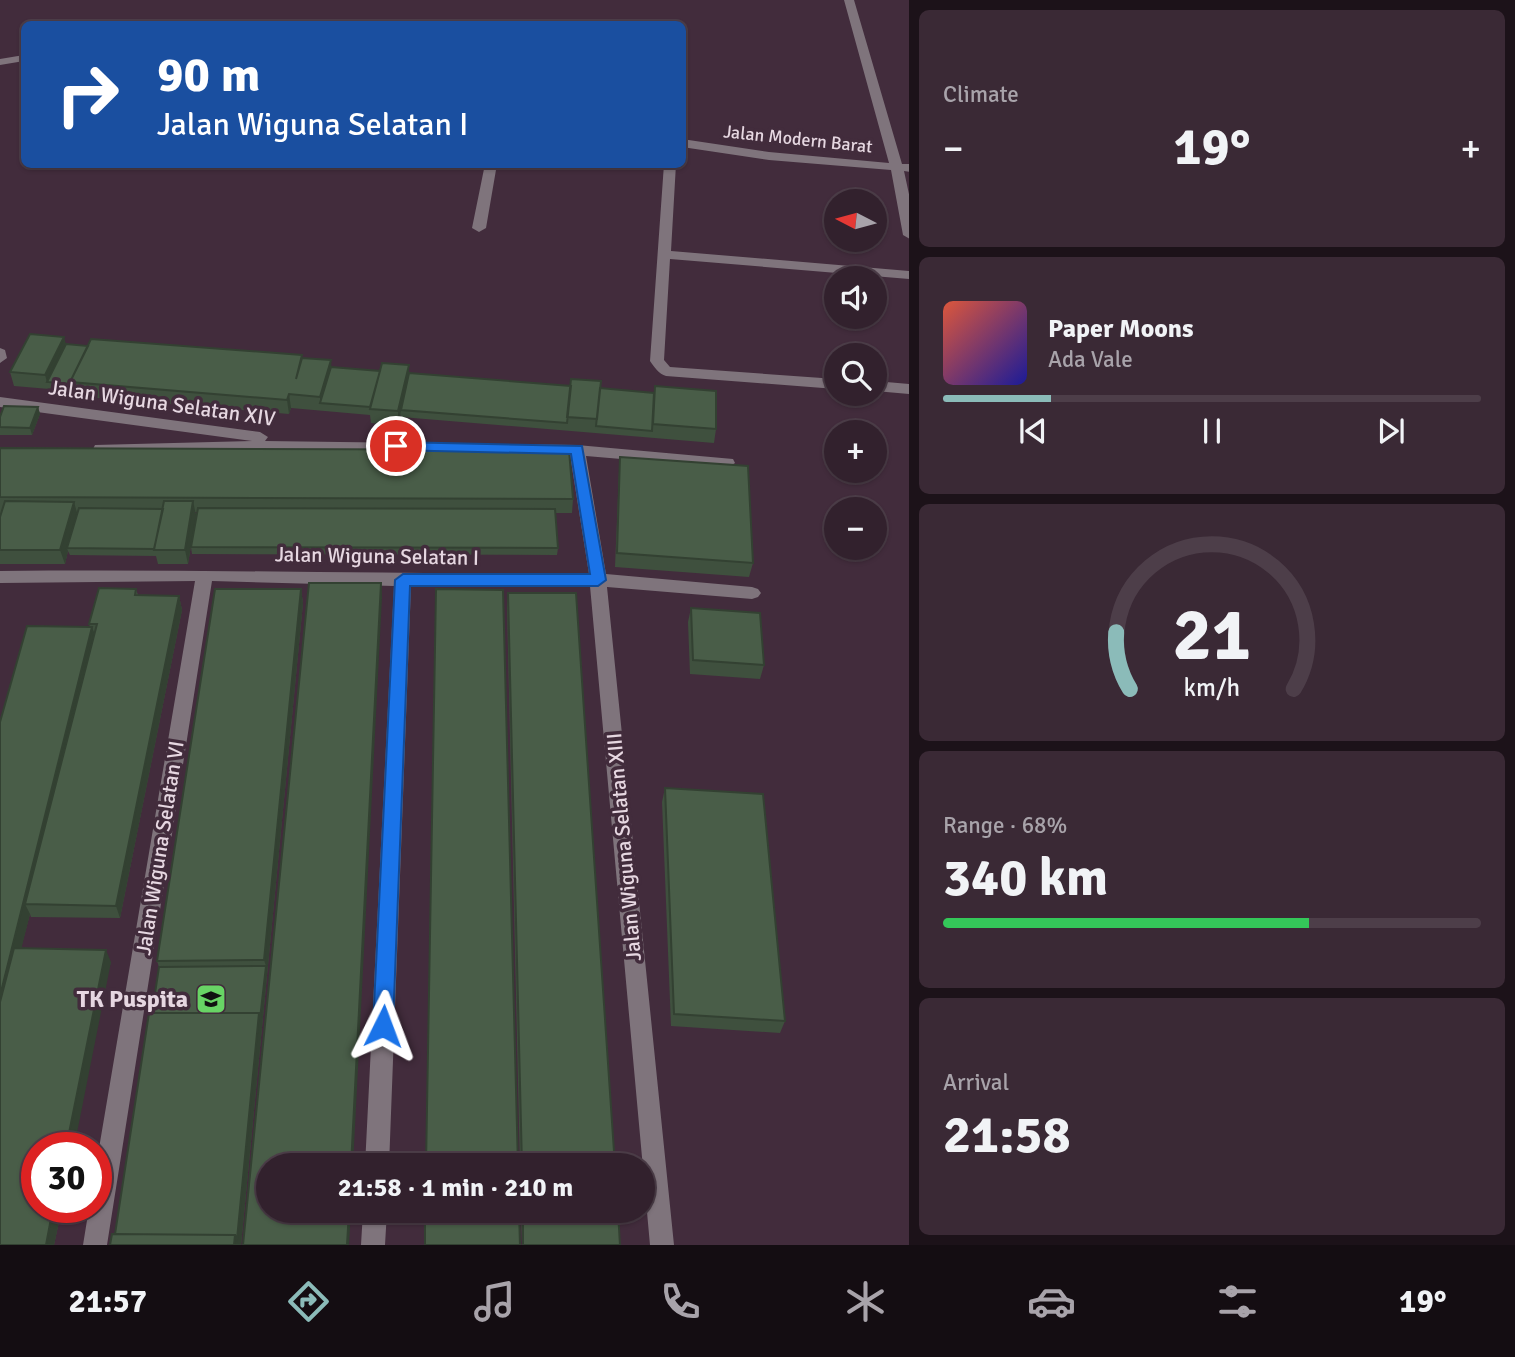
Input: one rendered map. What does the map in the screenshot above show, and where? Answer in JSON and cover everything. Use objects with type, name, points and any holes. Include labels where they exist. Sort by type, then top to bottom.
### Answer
[{"type":"street","points":[[849,0],[903,168],[909,235]]},
{"type":"street","points":[[0,62],[21,58]]},
{"type":"street","name":"Jalan Modern Barat","points":[[686,144],[769,156],[903,168]]},
{"type":"street","points":[[480,228],[490,168]]},
{"type":"street","points":[[670,168],[657,361],[666,371],[824,383]]},
{"type":"street","points":[[664,254],[909,275]]},
{"type":"street","points":[[887,387],[909,389]]},
{"type":"street","name":"Jalan Wiguna Selatan XIV","points":[[0,402],[319,445]]},
{"type":"street","name":"Jalan Wiguna Selatan XIV","points":[[83,449],[319,445],[577,450],[727,463]]},
{"type":"street","name":"Jalan Wiguna Selatan XIII","points":[[577,450],[598,580],[662,1245]]},
{"type":"street","name":"Jalan Wiguna Selatan I","points":[[0,578],[205,575],[403,580],[598,580],[752,593]]},
{"type":"street","name":"Jalan Wiguna Selatan VI","points":[[95,1245],[205,575]]},
{"type":"street","points":[[378,1153],[403,580]]},
{"type":"street","points":[[373,1245],[374,1223]]},
{"type":"building","points":[[30,334],[64,337],[45,375],[10,372]]},
{"type":"building","points":[[91,339],[302,355],[296,379],[302,358],[331,360],[320,397],[289,394],[287,400],[70,382]]},
{"type":"building","points":[[66,344],[88,346],[71,384],[47,382]]},
{"type":"building","points":[[382,363],[409,365],[398,411],[370,409]]},
{"type":"building","points":[[331,367],[380,371],[370,407],[320,403]]},
{"type":"building","points":[[409,373],[571,386],[567,423],[401,410]]},
{"type":"building","points":[[571,379],[601,381],[597,419],[567,417]]},
{"type":"building","points":[[655,386],[716,391],[716,429],[653,424]]},
{"type":"building","points":[[600,388],[654,393],[652,431],[596,426]]},
{"type":"building","points":[[4,406],[38,407],[30,428],[0,427]]},
{"type":"building","points":[[0,448],[569,450],[573,499],[0,497]]},
{"type":"building","points":[[620,457],[748,466],[753,563],[617,553]]},
{"type":"building","points":[[5,501],[74,502],[60,550],[0,550],[0,517]]},
{"type":"building","points":[[164,501],[193,501],[185,550],[154,550]]},
{"type":"building","points":[[79,508],[163,509],[154,549],[67,548]]},
{"type":"building","points":[[198,508],[555,509],[558,548],[191,547]]},
{"type":"building","points":[[309,583],[381,583],[352,1153],[256,1153],[256,1223],[348,1223],[347,1245],[243,1245]]},
{"type":"building","points":[[99,588],[136,589],[135,595],[179,596],[116,906],[25,904],[97,624],[89,624]]},
{"type":"building","points":[[215,589],[301,589],[264,960],[157,961]]},
{"type":"building","points":[[436,589],[503,590],[518,1153],[426,1153]]},
{"type":"building","points":[[508,593],[576,593],[614,1153],[522,1153]]},
{"type":"building","points":[[691,608],[760,613],[764,665],[693,660]]},
{"type":"building","points":[[27,626],[92,627],[0,996],[0,722]]},
{"type":"building","points":[[665,788],[763,794],[785,1021],[674,1014]]},
{"type":"building","points":[[14,948],[106,950],[69,1132],[21,1132],[21,1223],[50,1223],[46,1245],[0,1245],[0,1002]]},
{"type":"building","name":"TK Puspita","points":[[266,966],[260,1019],[259,1013],[152,1013],[159,967]]},
{"type":"building","points":[[149,1013],[259,1013],[237,1239],[235,1235],[115,1234]]},
{"type":"building","points":[[425,1223],[519,1223],[520,1245],[425,1245]]},
{"type":"building","points":[[523,1223],[619,1223],[620,1245],[523,1245]]},
{"type":"building","points":[[112,1234],[235,1235],[234,1245],[110,1245]]},
{"type":"place","name":"TK Puspita","points":[[211,999]]},
{"type":"route","points":[[383,1026],[403,580],[598,580],[577,450],[396,446]]}]
